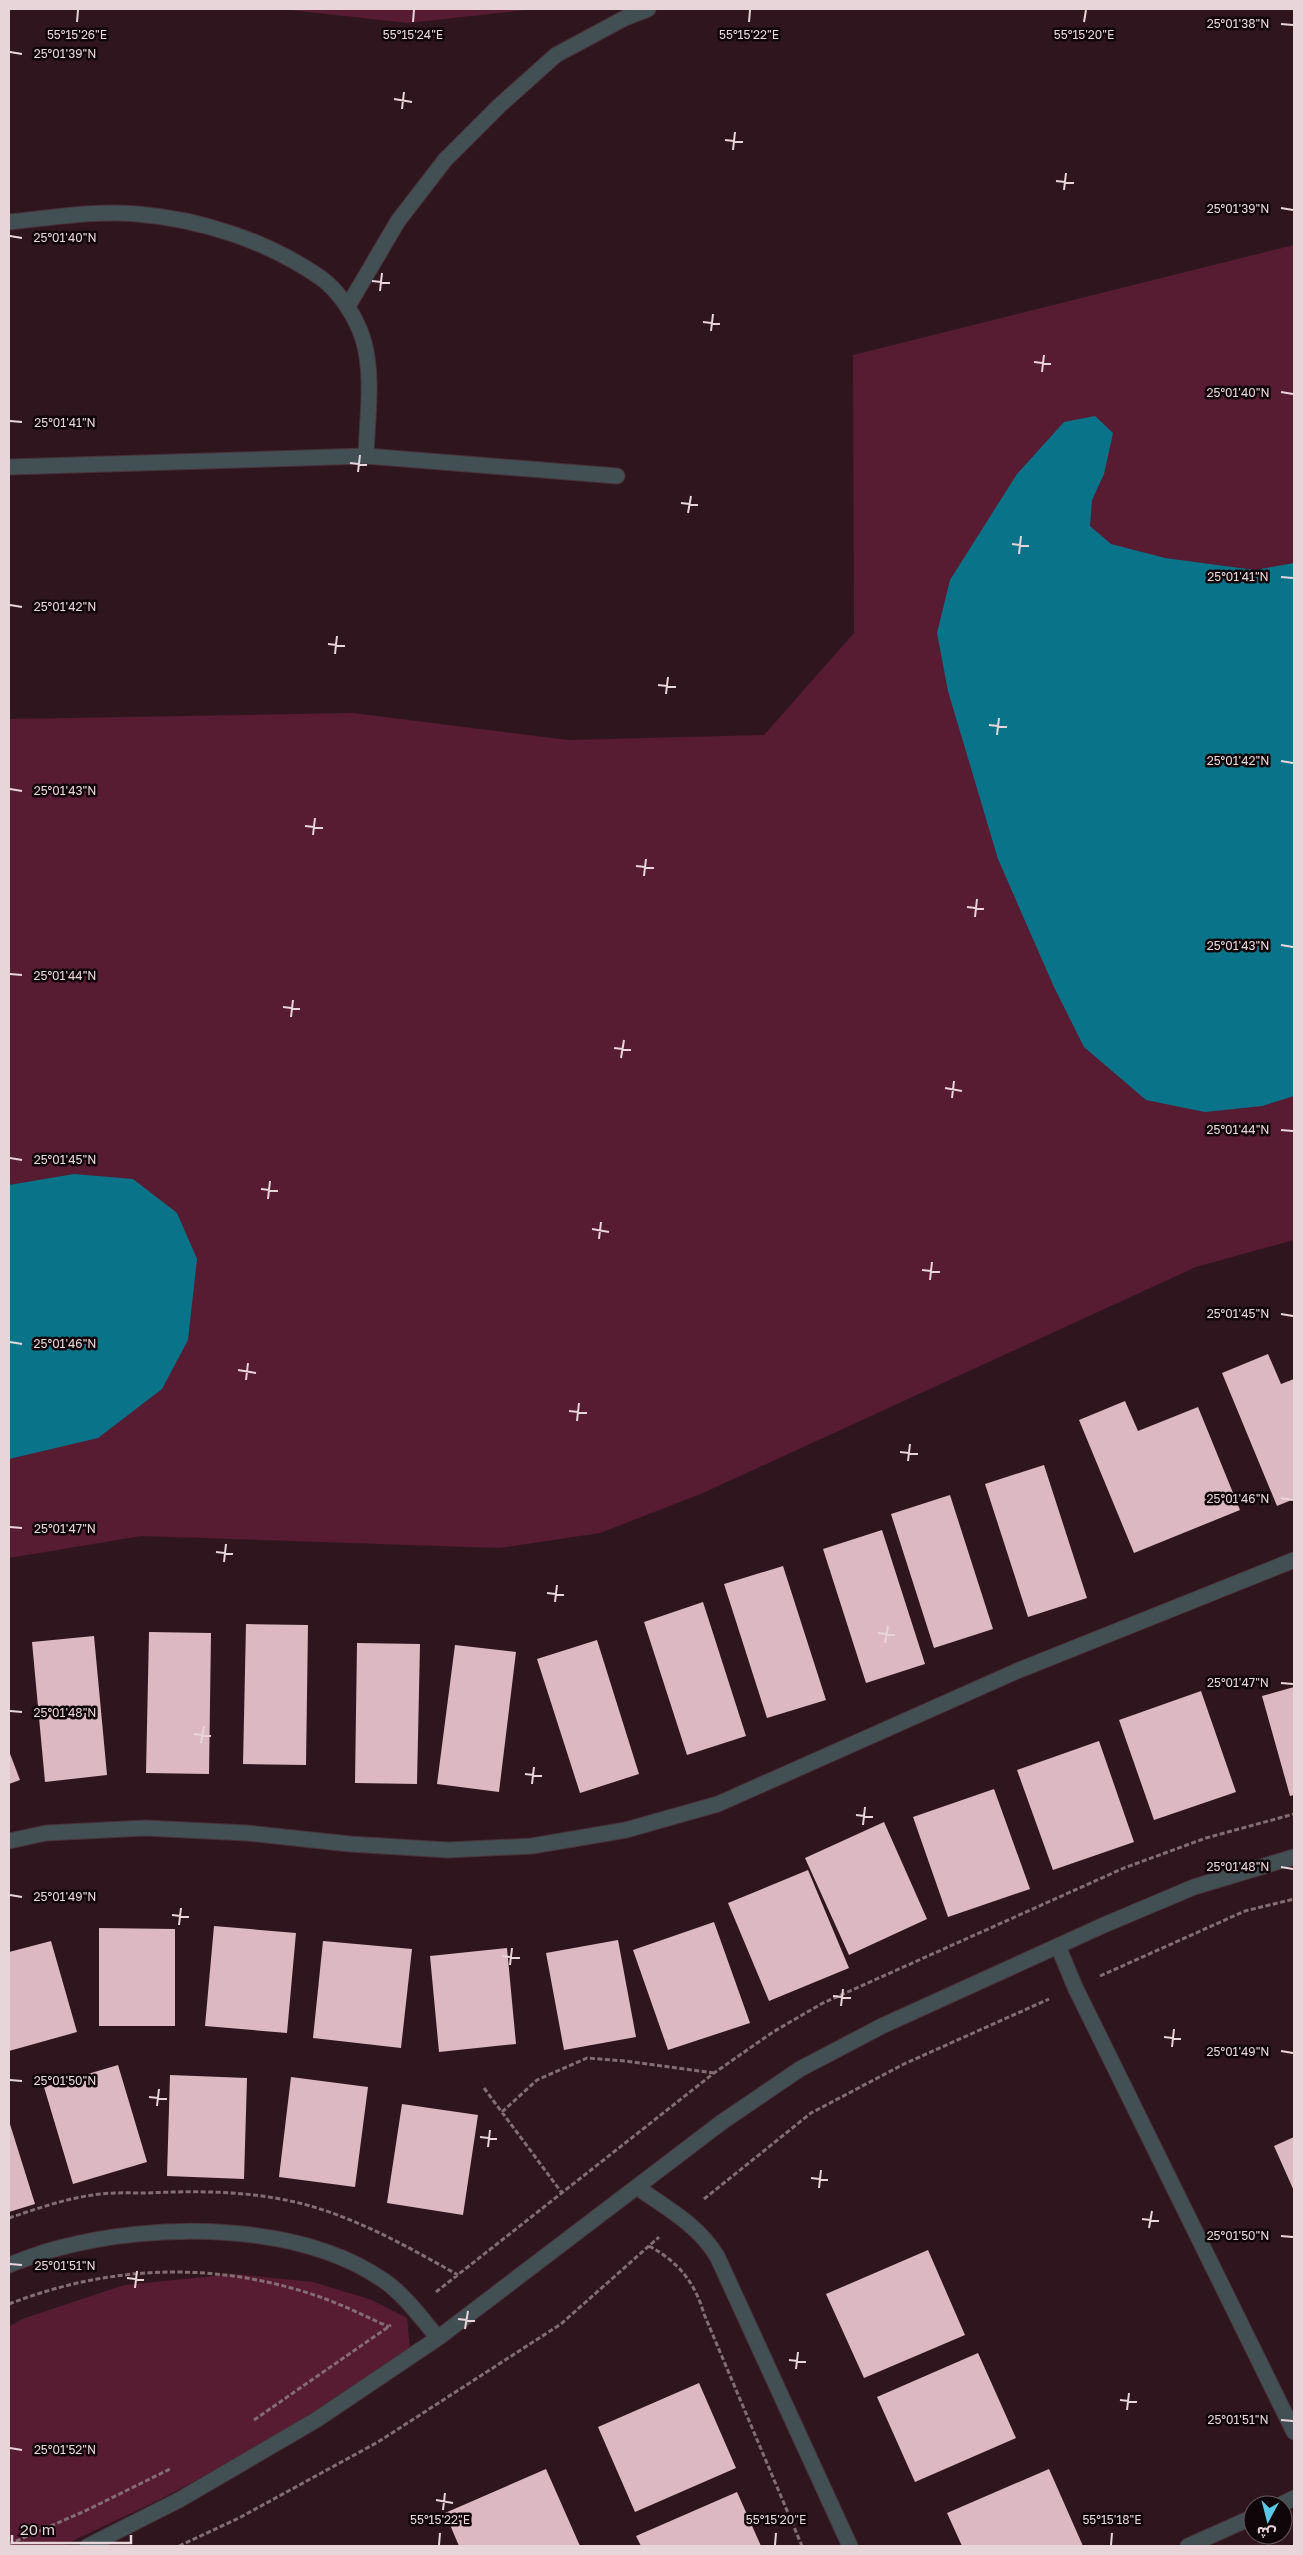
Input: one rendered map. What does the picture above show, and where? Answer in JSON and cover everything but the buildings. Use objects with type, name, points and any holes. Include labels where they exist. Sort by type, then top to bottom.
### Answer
[{"type":"street","points":[[348,306],[398,221],[445,160],[499,106],[556,55],[625,18],[648,9]]},
{"type":"street","points":[[9,222],[82,214],[136,214],[189,221],[240,237],[322,279],[348,306],[363,340],[368,376],[366,456]]},
{"type":"street","points":[[9,467],[366,456],[617,476]]},
{"type":"street","points":[[9,1841],[46,1834],[146,1828],[247,1833],[350,1844],[448,1850],[532,1846],[626,1830],[718,1804],[1016,1671],[1294,1560]]},
{"type":"street","points":[[88,2546],[179,2500],[316,2420],[438,2338],[638,2188],[722,2122],[800,2069],[882,2026],[1058,1946],[1194,1888],[1294,1856]]},
{"type":"street","points":[[1058,1946],[1075,1987],[1294,2432]]},
{"type":"street","points":[[638,2188],[681,2217],[707,2240],[717,2256],[850,2546]]},
{"type":"street","points":[[9,2265],[60,2248],[120,2236],[182,2232],[268,2236],[350,2260],[385,2281],[438,2338]]},
{"type":"street","points":[[1188,2546],[1243,2521]]},
{"type":"path","points":[[179,2546],[239,2518],[378,2442],[561,2324],[681,2217],[810,2113],[904,2064],[1245,1911],[1294,1900]]},
{"type":"path","points":[[502,2112],[537,2080],[587,2058],[625,2060],[714,2074]]},
{"type":"path","points":[[484,2088],[562,2193]]},
{"type":"path","points":[[649,2246],[665,2254],[679,2267],[695,2289],[802,2546]]},
{"type":"path","points":[[9,2304],[76,2282],[115,2275],[156,2271],[198,2271],[239,2276],[282,2285],[324,2298],[389,2327]]},
{"type":"shaded area","points":[[281,9],[535,9],[408,23]]},
{"type":"shaded area","points":[[1294,245],[1294,1240],[1196,1267],[703,1493],[600,1533],[500,1548],[141,1536],[9,1558],[9,719],[353,713],[568,740],[764,735],[854,633],[853,355]]},
{"type":"shaded area","points":[[234,2274],[313,2282],[372,2300],[407,2318],[410,2348],[285,2433],[159,2500],[62,2546],[9,2546],[9,2327],[22,2319],[124,2285]]},
{"type":"water","points":[[1095,416],[1113,433],[1104,474],[1092,500],[1090,526],[1111,544],[1165,558],[1255,570],[1294,563],[1294,1096],[1262,1106],[1205,1112],[1146,1100],[1084,1047],[1054,987],[998,859],[948,691],[937,633],[950,580],[1017,474],[1064,422]]},
{"type":"water","points":[[74,1174],[133,1179],[177,1213],[197,1259],[188,1340],[162,1389],[98,1438],[9,1459],[9,1185]]}]
